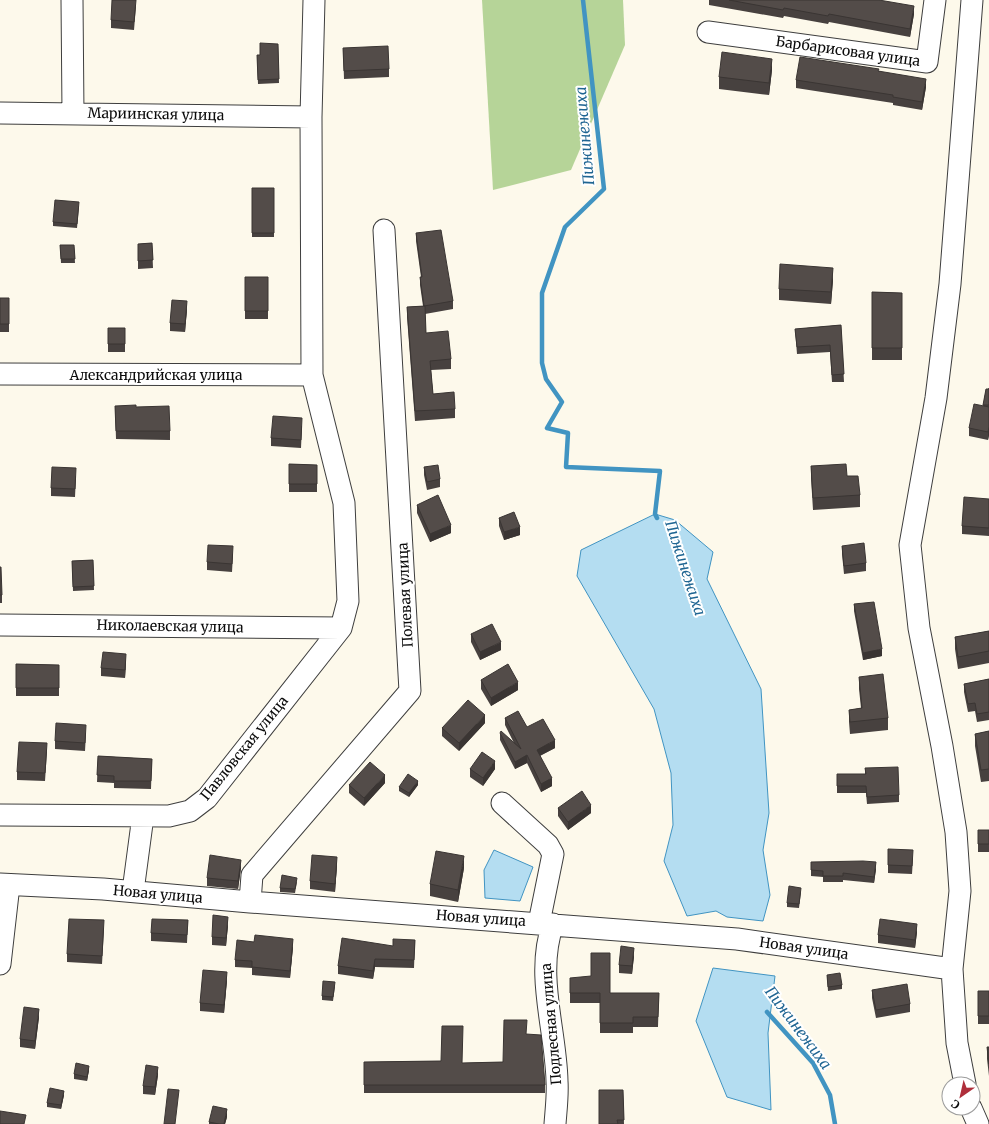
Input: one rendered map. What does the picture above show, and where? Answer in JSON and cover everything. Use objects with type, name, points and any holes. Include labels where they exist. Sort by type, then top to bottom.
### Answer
[{"type":"street","points":[[72,0],[73,113]]},
{"type":"street","points":[[314,0],[311,117],[312,375],[344,503],[348,601],[341,628]]},
{"type":"street","name":"Барбарисовая улица","points":[[708,32],[927,62],[935,0]]},
{"type":"street","points":[[963,1076],[957,1043],[952,969],[960,891],[956,832],[942,746],[919,628],[910,545],[936,398],[950,284],[972,0]]},
{"type":"street","name":"Мариинская улица","points":[[0,113],[311,117]]},
{"type":"street","name":"Полевая улица","points":[[250,902],[252,875],[410,691],[384,230]]},
{"type":"street","name":"Александрийская улица","points":[[0,374],[312,375]]},
{"type":"street","name":"Николаевская улица","points":[[0,625],[341,628]]},
{"type":"street","name":"Павловская улица","points":[[0,815],[169,816],[190,811],[207,798],[341,628]]},
{"type":"street","name":"Подлесная улица","points":[[502,803],[548,845],[553,854],[546,923],[546,977],[557,1081],[555,1124]]},
{"type":"street","points":[[133,891],[143,816]]},
{"type":"street","points":[[0,964],[4,885]]},
{"type":"street","name":"Новая улица","points":[[4,885],[133,891],[250,902],[546,923],[737,939],[952,969]]},
{"type":"green space","points":[[482,0],[623,0],[625,45],[571,170],[493,190]]},
{"type":"water","points":[[655,514],[675,520],[713,552],[707,579],[761,689],[769,813],[763,850],[770,895],[763,921],[727,917],[716,911],[687,916],[664,861],[673,825],[671,773],[654,709],[577,576],[581,550]]},
{"type":"water","points":[[494,850],[533,867],[520,901],[485,898],[484,870]]},
{"type":"water","points":[[713,968],[775,976],[768,1033],[771,1110],[727,1097],[696,1021]]},
{"type":"building","points":[[112,0],[136,0],[134,22],[111,20]]},
{"type":"building","points":[[729,0],[879,0],[914,6],[910,29],[829,14],[828,16],[784,8],[783,10]]},
{"type":"building","points":[[260,43],[278,44],[279,79],[258,80],[257,55],[260,55]]},
{"type":"building","points":[[388,46],[389,69],[344,71],[343,48]]},
{"type":"building","points":[[722,52],[772,59],[769,83],[719,77]]},
{"type":"building","points":[[800,57],[879,69],[878,71],[926,79],[922,102],[893,97],[893,95],[796,80]]},
{"type":"building","points":[[252,188],[274,188],[274,233],[252,233]]},
{"type":"building","points":[[55,200],[79,202],[77,224],[53,222]]},
{"type":"building","points":[[441,230],[453,301],[424,306],[416,233]]},
{"type":"building","points":[[152,243],[153,260],[138,261],[138,244]]},
{"type":"building","points":[[60,245],[74,245],[75,259],[61,259]]},
{"type":"building","points":[[780,264],[833,268],[831,292],[779,289]]},
{"type":"building","points":[[245,277],[268,277],[268,311],[245,311]]},
{"type":"building","points":[[872,292],[902,293],[902,348],[872,348]]},
{"type":"building","points":[[0,298],[9,298],[9,324],[0,324]]},
{"type":"building","points":[[172,300],[187,301],[185,324],[170,323]]},
{"type":"building","points":[[425,306],[426,333],[448,331],[451,359],[430,361],[433,394],[454,392],[455,409],[415,411],[407,307]]},
{"type":"building","points":[[841,325],[844,374],[832,375],[830,345],[797,347],[795,329]]},
{"type":"building","points":[[108,328],[125,328],[125,344],[108,344]]},
{"type":"building","points":[[986,389],[989,389],[989,405],[983,405]]},
{"type":"building","points":[[974,404],[989,407],[988,432],[969,428]]},
{"type":"building","points":[[136,405],[136,407],[169,406],[170,431],[116,431],[115,406]]},
{"type":"building","points":[[273,416],[302,418],[301,440],[271,438]]},
{"type":"building","points":[[289,464],[317,465],[317,484],[289,484]]},
{"type":"building","points":[[846,464],[847,476],[858,476],[860,495],[813,498],[811,466]]},
{"type":"building","points":[[438,465],[440,479],[427,482],[424,467]]},
{"type":"building","points":[[52,467],[76,468],[75,489],[51,488]]},
{"type":"building","points":[[438,495],[451,525],[430,534],[417,505]]},
{"type":"building","points":[[964,497],[989,499],[989,528],[962,526]]},
{"type":"building","points":[[514,512],[520,527],[504,532],[499,518]]},
{"type":"building","points":[[864,543],[866,563],[844,566],[842,546]]},
{"type":"building","points":[[208,545],[233,546],[232,564],[207,562]]},
{"type":"building","points":[[93,560],[94,586],[73,587],[72,561]]},
{"type":"building","points":[[1,567],[2,595],[0,595]]},
{"type":"building","points":[[874,602],[882,649],[863,653],[854,604]]},
{"type":"building","points":[[492,624],[501,642],[480,652],[471,634]]},
{"type":"building","points":[[989,631],[989,651],[958,657],[955,637]]},
{"type":"building","points":[[103,652],[126,654],[125,670],[101,668]]},
{"type":"building","points":[[16,664],[59,665],[59,688],[16,688]]},
{"type":"building","points":[[508,664],[518,682],[491,698],[481,680]]},
{"type":"building","points":[[883,674],[888,718],[850,722],[849,710],[862,708],[859,677]]},
{"type":"building","points":[[989,679],[989,712],[977,714],[975,703],[968,704],[964,684]]},
{"type":"building","points":[[468,700],[485,715],[459,743],[442,728]]},
{"type":"building","points":[[518,711],[527,727],[543,719],[555,740],[537,750],[552,778],[541,784],[527,755],[515,762],[500,733],[501,731],[521,749],[505,718]]},
{"type":"building","points":[[56,723],[86,725],[85,743],[55,741]]},
{"type":"building","points":[[989,731],[989,769],[981,770],[975,734]]},
{"type":"building","points":[[19,742],[47,743],[45,773],[17,772]]},
{"type":"building","points":[[482,752],[495,761],[483,778],[470,769]]},
{"type":"building","points":[[98,756],[152,759],[151,781],[114,781],[114,776],[97,775]]},
{"type":"building","points":[[370,762],[385,775],[364,798],[349,785]]},
{"type":"building","points":[[898,767],[899,795],[867,797],[866,786],[837,786],[837,774],[866,774],[865,768]]},
{"type":"building","points":[[408,774],[418,781],[409,793],[399,787]]},
{"type":"building","points":[[582,791],[591,805],[568,822],[558,808]]},
{"type":"building","points":[[978,830],[989,830],[989,844],[978,844]]},
{"type":"building","points":[[888,849],[913,850],[912,866],[888,865]]},
{"type":"building","points":[[436,851],[464,856],[458,890],[430,884]]},
{"type":"building","points":[[210,855],[241,860],[238,881],[207,878]]},
{"type":"building","points":[[312,855],[337,857],[335,884],[310,881]]},
{"type":"building","points":[[811,862],[876,862],[874,877],[843,873],[843,876],[823,876],[823,871],[811,870]]},
{"type":"building","points":[[282,875],[297,878],[295,889],[280,888]]},
{"type":"building","points":[[789,886],[801,888],[799,904],[787,903]]},
{"type":"building","points":[[213,915],[228,917],[226,938],[212,937]]},
{"type":"building","points":[[69,919],[104,920],[102,956],[67,954]]},
{"type":"building","points":[[152,919],[188,920],[187,935],[151,933]]},
{"type":"building","points":[[880,919],[917,924],[915,940],[878,935]]},
{"type":"building","points":[[255,935],[293,939],[290,971],[252,967],[252,961],[235,960],[237,940],[254,942]]},
{"type":"building","points":[[342,938],[393,946],[393,939],[415,940],[414,960],[375,959],[373,971],[338,966]]},
{"type":"building","points":[[621,946],[634,948],[632,966],[619,965]]},
{"type":"building","points":[[591,953],[610,953],[610,993],[659,993],[658,1017],[633,1017],[633,1023],[600,1023],[600,993],[570,993],[570,978],[591,976]]},
{"type":"building","points":[[203,970],[227,972],[224,1005],[200,1003]]},
{"type":"building","points":[[840,973],[842,985],[828,987],[827,975]]},
{"type":"building","points":[[323,981],[335,982],[333,997],[322,996]]},
{"type":"building","points":[[907,984],[910,1004],[876,1010],[872,990]]},
{"type":"building","points":[[978,991],[989,991],[989,1016],[978,1016]]},
{"type":"building","points":[[24,1007],[39,1009],[35,1041],[20,1039]]},
{"type":"building","points":[[504,1020],[527,1020],[526,1034],[541,1035],[545,1085],[364,1085],[364,1062],[441,1061],[442,1026],[463,1026],[462,1063],[503,1062]]},
{"type":"building","points":[[987,1047],[989,1047],[989,1064]]},
{"type":"building","points":[[76,1063],[89,1066],[87,1077],[74,1074]]},
{"type":"building","points":[[146,1065],[158,1067],[155,1087],[143,1086]]},
{"type":"building","points":[[50,1088],[64,1091],[61,1105],[47,1103]]},
{"type":"building","points":[[168,1089],[179,1090],[175,1124],[164,1124]]},
{"type":"building","points":[[599,1090],[623,1090],[624,1120],[617,1120],[618,1124],[599,1124]]},
{"type":"building","points":[[213,1106],[227,1109],[224,1124],[209,1122]]},
{"type":"building","points":[[0,1111],[26,1115],[24,1124],[0,1124]]},
{"type":"waterway","name":"Пижинежиха","points":[[583,0],[604,189],[565,227],[542,293],[542,363],[546,379],[562,402],[547,428],[568,433],[566,467],[660,471],[655,514],[657,518]]},
{"type":"waterway","name":"Пижинежиха","points":[[767,1012],[813,1063],[830,1095],[835,1124]]}]
